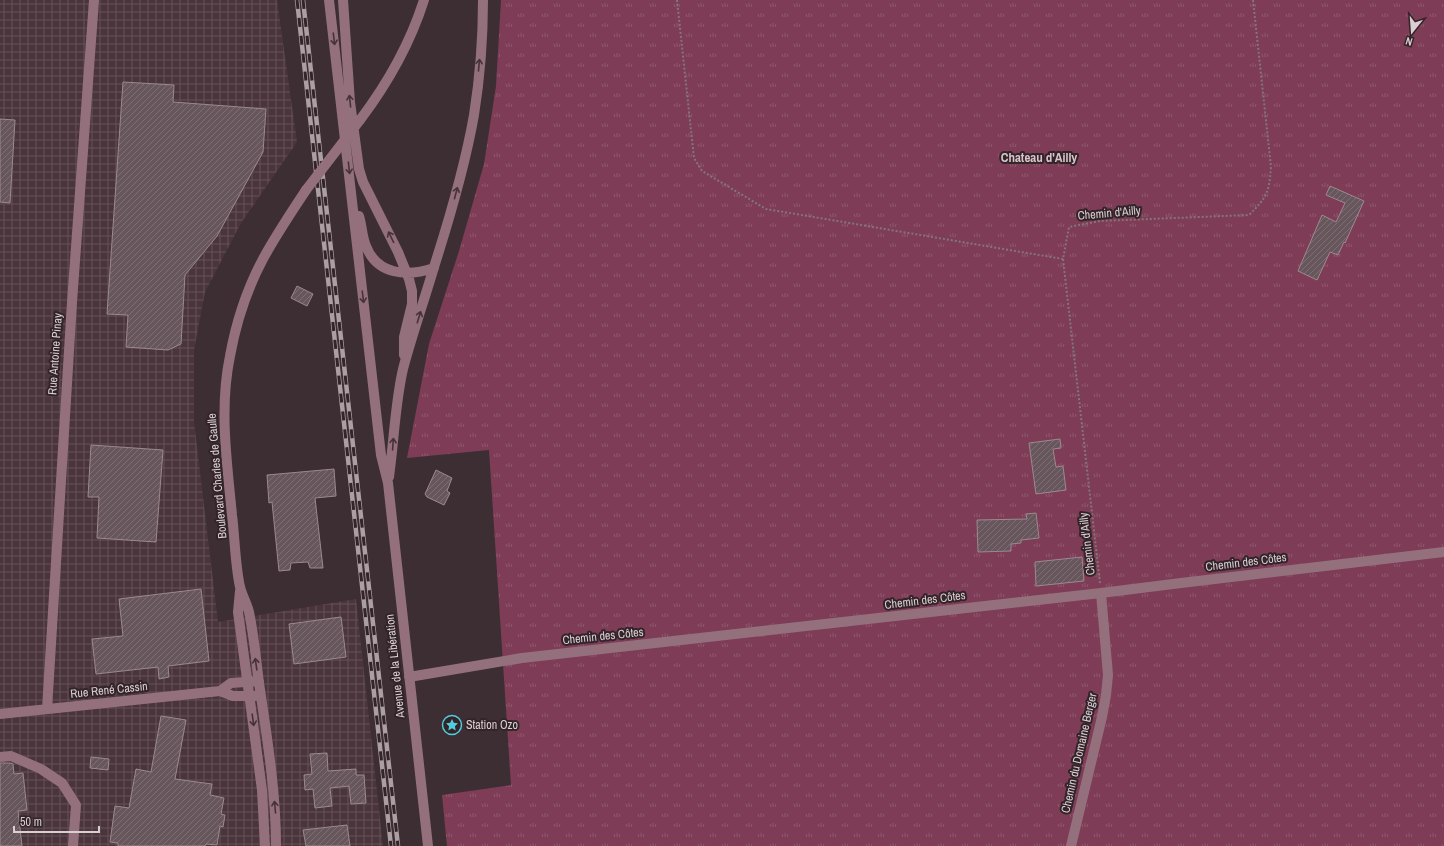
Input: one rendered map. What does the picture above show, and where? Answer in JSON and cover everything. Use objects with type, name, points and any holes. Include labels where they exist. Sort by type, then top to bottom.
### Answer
[{"type":"street","name":"Rue Antoine Pinay","points":[[46,709],[72,302],[94,0]]},
{"type":"street","points":[[329,0],[381,455],[388,483]]},
{"type":"street","points":[[343,0],[350,102],[359,169],[363,182],[398,252],[407,273],[412,291],[412,304],[404,337],[403,370]]},
{"type":"street","name":"Boulevard Charles de Gaulle","points":[[265,846],[262,790],[238,612],[240,587],[225,447],[224,416],[230,356],[244,306],[262,260],[306,190],[360,120],[393,71],[409,41],[424,0]]},
{"type":"street","points":[[388,483],[395,418],[403,370],[464,162],[474,115],[481,44],[482,0]]},
{"type":"street","points":[[352,197],[362,226],[365,245],[372,257],[381,266],[400,273],[421,272],[434,268]]},
{"type":"street","name":"Avenue de la Libération","points":[[388,483],[428,846]]},
{"type":"street","name":"Chemin des Côtes","points":[[409,677],[522,658],[1101,593],[1444,552]]},
{"type":"street","name":"Boulevard Charles de Gaulle","points":[[240,587],[249,611],[261,695],[273,786],[276,846]]},
{"type":"street","name":"Chemin du Domaine Berger","points":[[1071,846],[1106,695],[1108,675],[1101,593]]},
{"type":"street","name":"Rue René Cassin","points":[[220,691],[231,683],[259,681]]},
{"type":"street","name":"Rue René Cassin","points":[[0,714],[220,691],[233,696],[261,695]]},
{"type":"street","points":[[0,757],[11,756],[41,768],[62,783],[76,805],[73,846]]},
{"type":"path","points":[[677,0],[694,158],[702,171],[766,208],[1063,259]]},
{"type":"path","name":"Chemin d'Ailly","points":[[1101,593],[1063,259],[1069,226],[1100,221],[1249,215],[1262,202],[1269,188],[1271,167],[1254,0]]},
{"type":"shaded area","points":[[0,0],[277,0],[297,142],[241,223],[205,292],[194,350],[194,422],[218,622],[356,599],[383,846],[0,846]]},
{"type":"green space","points":[[501,0],[1444,0],[1444,846],[447,846],[442,795],[511,785],[489,450],[407,458],[429,344],[459,251],[484,164],[496,86]]},
{"type":"building","points":[[123,82],[174,85],[173,102],[266,109],[263,152],[217,236],[185,275],[181,344],[168,350],[126,347],[128,315],[107,314]]},
{"type":"building","points":[[0,119],[15,120],[10,203],[0,202]]},
{"type":"building","points":[[1330,186],[1364,201],[1338,255],[1330,252],[1317,280],[1298,271],[1322,215],[1336,222],[1345,203],[1326,195]]},
{"type":"building","points":[[297,286],[313,294],[307,306],[291,298]]},
{"type":"building","points":[[1060,439],[1061,448],[1053,449],[1056,467],[1063,466],[1066,490],[1036,494],[1029,443]]},
{"type":"building","points":[[91,445],[163,450],[156,542],[97,538],[99,497],[88,497]]},
{"type":"building","points":[[334,469],[336,496],[315,498],[323,568],[310,568],[308,562],[291,563],[290,570],[279,571],[272,502],[269,503],[267,475]]},
{"type":"building","points":[[436,470],[452,478],[447,491],[450,493],[444,505],[427,497],[425,494]]},
{"type":"building","points":[[1036,513],[1039,538],[1021,540],[1021,543],[1011,544],[1011,551],[978,552],[977,520],[1027,519],[1026,514]]},
{"type":"building","points":[[1082,557],[1084,581],[1036,586],[1035,562]]},
{"type":"building","points":[[201,589],[209,661],[168,666],[169,677],[159,679],[158,667],[96,674],[92,639],[123,636],[119,599]]},
{"type":"building","points":[[341,617],[346,657],[294,664],[289,624]]},
{"type":"building","points":[[161,716],[186,720],[175,779],[212,784],[210,795],[224,798],[221,814],[225,815],[223,827],[220,826],[217,845],[118,846],[118,843],[110,842],[115,806],[129,808],[136,769],[151,772]]},
{"type":"building","points":[[327,753],[328,771],[356,769],[356,775],[364,775],[366,803],[351,804],[349,786],[330,788],[332,806],[315,808],[313,789],[305,790],[304,775],[312,774],[310,754]]},
{"type":"building","points":[[91,757],[109,759],[108,770],[90,768]]},
{"type":"building","points":[[0,763],[13,764],[14,774],[23,773],[27,810],[18,811],[22,846],[0,846]]},
{"type":"building","points":[[347,825],[350,846],[306,846],[303,830]]},
{"type":"railway","points":[[297,0],[391,846]]},
{"type":"railway","points":[[303,0],[398,846]]},
{"type":"place","name":"Station Ozo","points":[[452,725]]},
{"type":"district","name":"Chateau d'Ailly","points":[[1039,157]]}]
